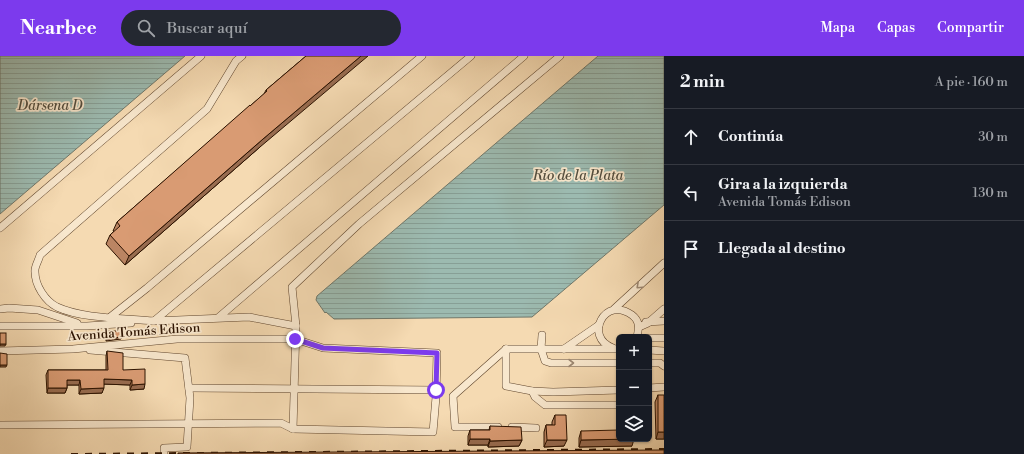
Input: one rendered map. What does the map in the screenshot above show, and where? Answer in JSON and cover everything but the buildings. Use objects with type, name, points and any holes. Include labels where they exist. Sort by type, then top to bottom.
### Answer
[{"type":"lane","points":[[0,228],[201,56]]},
{"type":"lane","points":[[242,56],[236,61],[207,109],[40,255],[34,271],[37,283],[42,294],[56,306],[82,314],[109,318],[154,321],[471,56]]},
{"type":"lane","points":[[109,318],[153,283],[422,56]]},
{"type":"lane","points":[[219,317],[524,56]]},
{"type":"lane","points":[[293,429],[296,326],[292,287],[359,224],[560,56]]},
{"type":"lane","points":[[564,349],[599,325],[604,315],[614,309],[664,263]]},
{"type":"lane","points":[[0,309],[10,308],[38,310],[67,321],[87,326]]},
{"type":"lane","points":[[614,309],[626,310],[636,318],[648,323]]},
{"type":"lane","points":[[648,323],[664,309]]},
{"type":"lane","points":[[0,326],[87,326],[219,317],[249,317],[296,326]]},
{"type":"lane","points":[[636,318],[639,327],[638,334]]},
{"type":"lane","points":[[639,327],[648,323],[664,321]]},
{"type":"lane","points":[[599,325],[600,336],[603,341],[606,345],[616,348]]},
{"type":"lane","points":[[542,335],[541,349],[545,360],[551,363],[616,363]]},
{"type":"lane","points":[[652,338],[664,338]]},
{"type":"lane","name":"Avenida Tomás Edison","points":[[0,351],[73,349],[177,339],[295,339],[323,348],[437,353],[436,390]]},
{"type":"lane","points":[[73,349],[185,358],[189,388],[187,447],[164,448],[164,454]]},
{"type":"lane","points":[[536,428],[454,427],[453,396],[506,349],[616,349]]},
{"type":"lane","points":[[506,349],[506,386],[532,391],[553,392],[616,390]]},
{"type":"lane","points":[[652,350],[664,351]]},
{"type":"lane","points":[[652,363],[660,363],[664,366]]},
{"type":"lane","points":[[652,388],[664,387]]},
{"type":"lane","points":[[0,425],[281,423],[293,429],[433,432],[436,390],[189,388]]},
{"type":"lane","points":[[532,391],[535,397],[545,406],[616,405]]},
{"type":"water","name":"Dársena D","points":[[0,56],[185,56],[0,214]]},
{"type":"water","name":"Río de la Plata","points":[[598,56],[664,56],[664,205],[532,317],[334,319],[326,312],[325,313],[316,300],[317,296]]},
{"type":"railway","points":[[71,454],[664,449]]},
{"type":"route","points":[[295,339],[323,348],[437,353],[436,390]]}]
